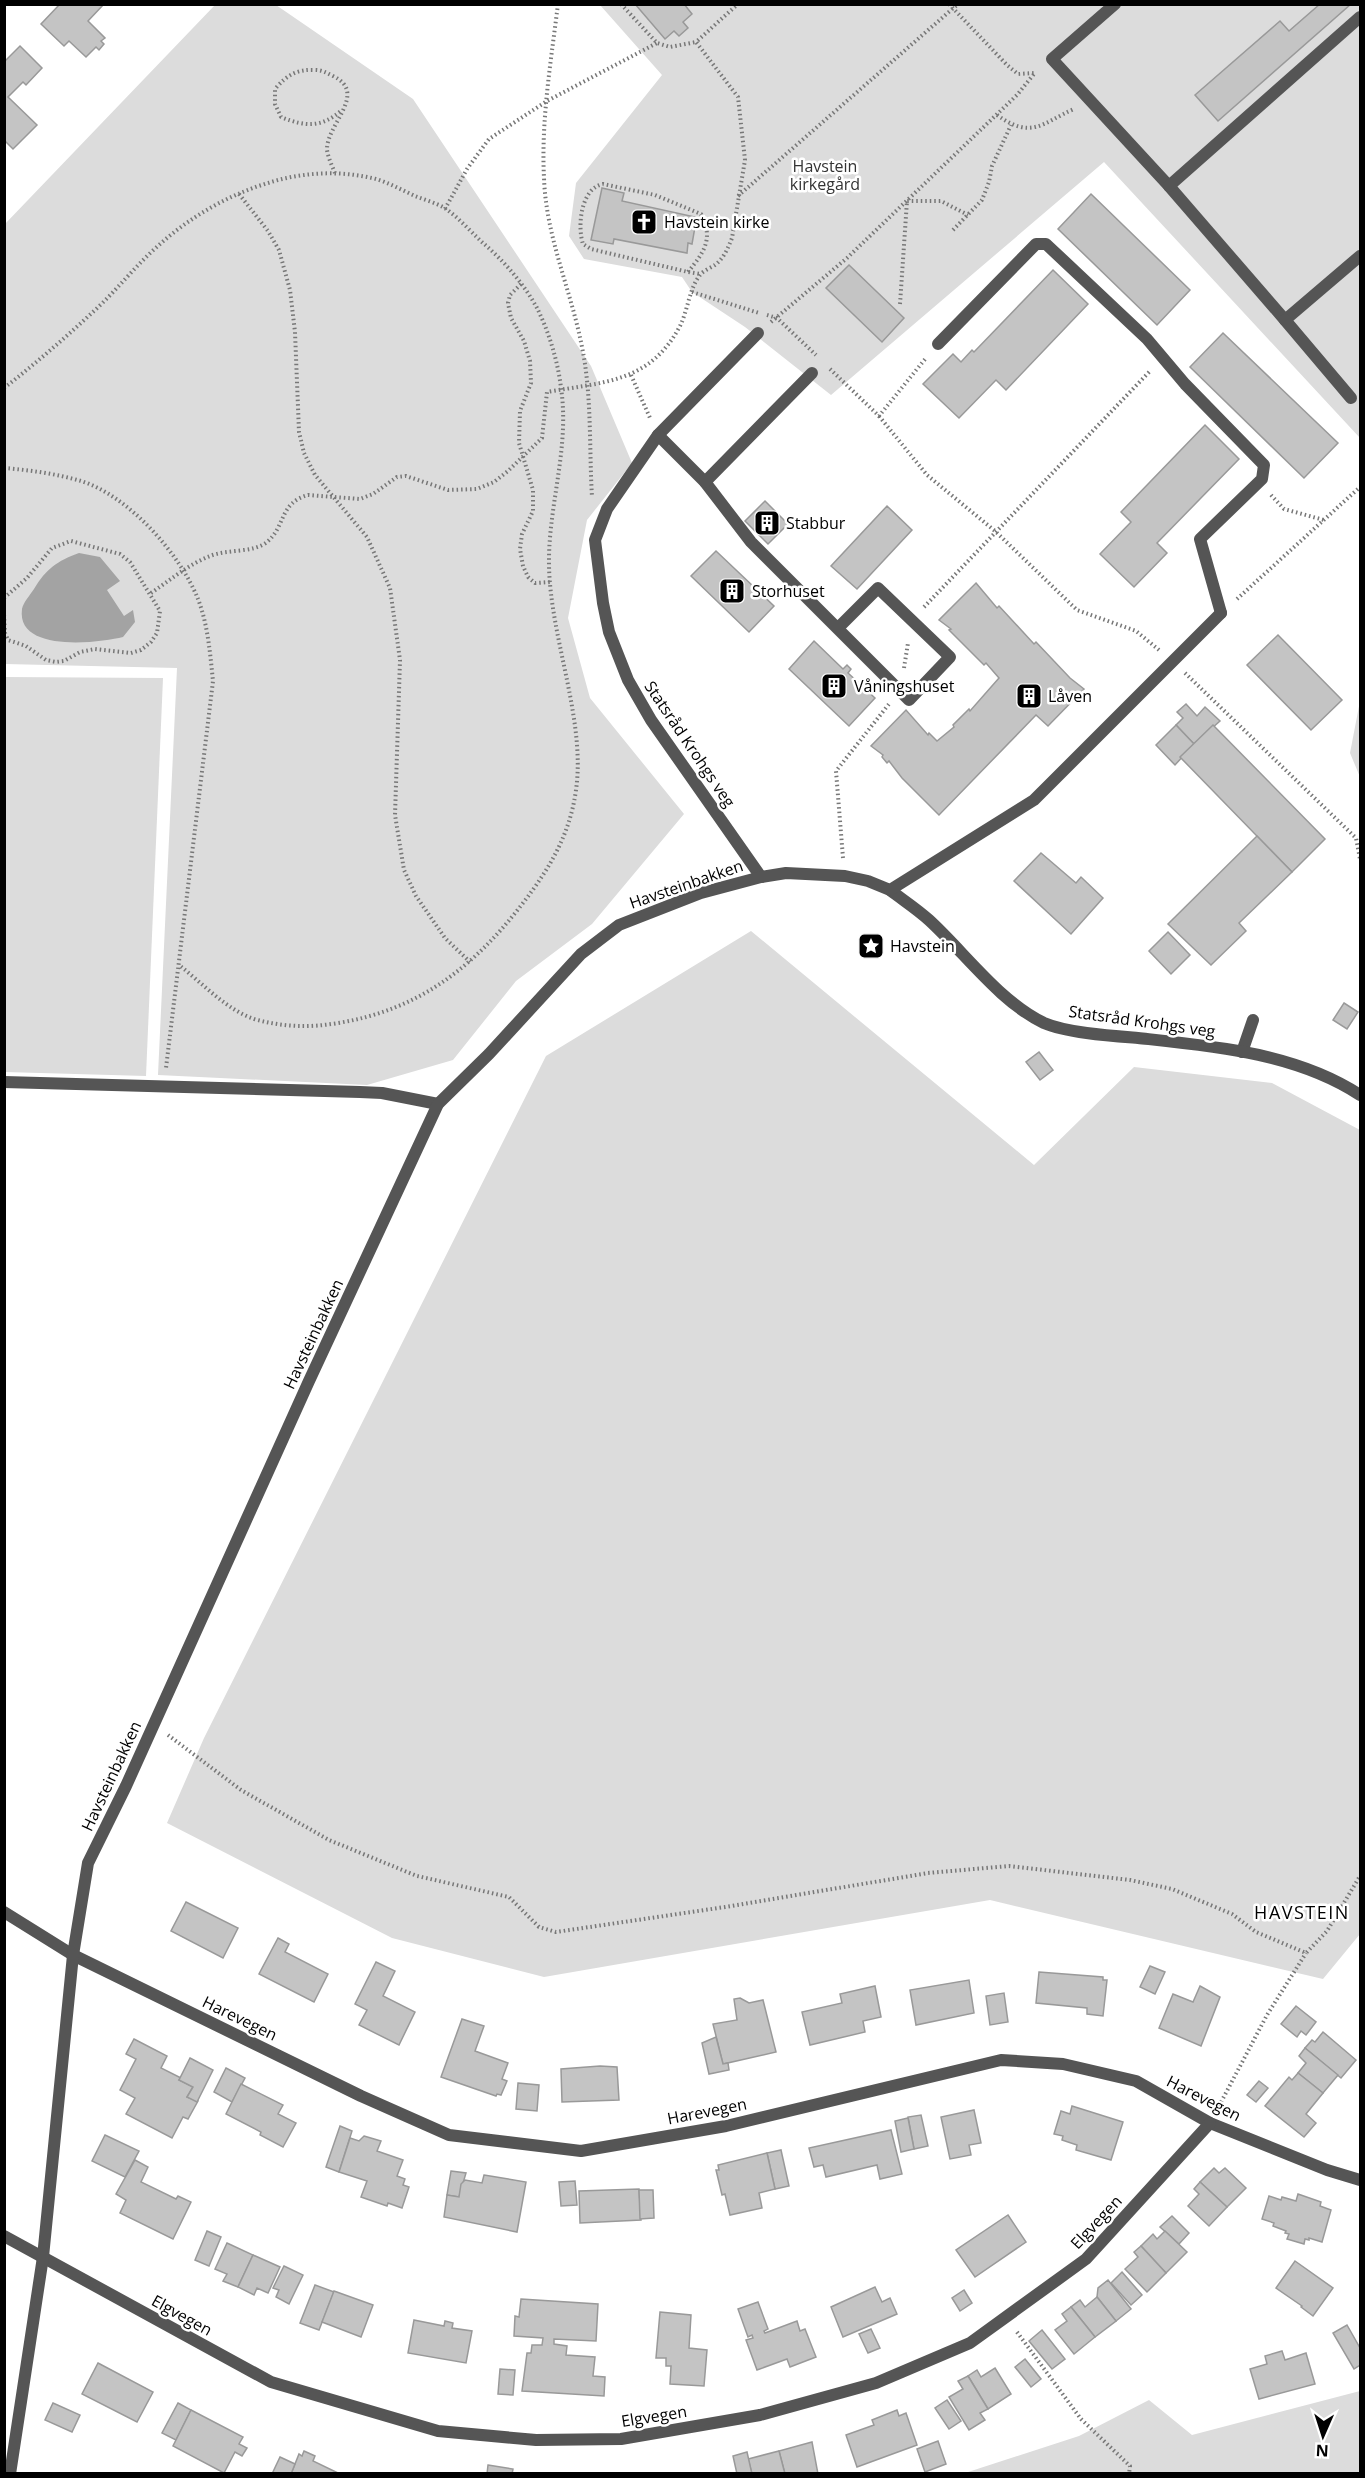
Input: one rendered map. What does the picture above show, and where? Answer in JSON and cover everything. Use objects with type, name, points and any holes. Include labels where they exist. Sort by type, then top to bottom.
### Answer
[{"type":"street","points":[[1115,4],[1052,59],[1169,186],[1351,398]]},
{"type":"street","points":[[1169,186],[1360,17]]},
{"type":"street","points":[[890,890],[1034,800],[1221,613],[1200,539],[1262,478],[1264,465],[1162,358],[1147,339],[1046,244],[1036,244],[938,344]]},
{"type":"street","points":[[1285,320],[1360,256]]},
{"type":"street","name":"Statsråd Krohgs veg","points":[[758,333],[658,435],[607,508],[595,540],[609,632],[628,680],[651,720],[761,877],[786,873],[845,876],[868,881],[890,890],[928,920],[1014,1003],[1045,1023],[1091,1033],[1242,1052],[1292,1064],[1346,1086],[1360,1095]]},
{"type":"street","points":[[705,482],[812,373]]},
{"type":"street","points":[[658,435],[705,482],[752,542],[839,627],[909,700],[950,657],[878,588],[839,627]]},
{"type":"street","name":"Havsteinbakken","points":[[10,2474],[42,2257],[73,1955],[88,1863],[438,1104],[489,1054],[581,954],[619,925],[701,893],[761,877]]},
{"type":"street","points":[[1242,1052],[1253,1020]]},
{"type":"street","points":[[4,1082],[382,1094],[438,1104]]},
{"type":"street","points":[[4,1912],[73,1955]]},
{"type":"street","name":"Harevegen","points":[[73,1955],[361,2096],[449,2135],[581,2151],[726,2126],[1000,2060],[1063,2064],[1136,2081],[1210,2123],[1327,2170],[1360,2180]]},
{"type":"street","name":"Elgvegen","points":[[4,2236],[272,2382],[438,2431],[537,2440],[621,2439],[760,2415],[876,2383],[970,2343],[1086,2259],[1210,2123]]},
{"type":"path","points":[[558,4],[547,101],[544,178],[546,208],[553,244],[582,347],[588,387],[593,508]]},
{"type":"path","points":[[621,4],[657,43],[670,46],[696,42],[738,4]]},
{"type":"path","points":[[949,4],[1007,65],[1018,74],[1034,74]]},
{"type":"path","points":[[738,197],[958,4]]},
{"type":"path","points":[[151,592],[207,557],[226,550],[256,548],[267,542],[275,533],[291,504],[308,495],[360,499],[373,494],[397,477],[406,476],[448,490],[477,489],[494,482],[542,438],[548,392],[588,387],[631,375],[651,362],[670,344],[682,321],[700,274],[718,262],[728,250],[745,160],[738,97],[696,42]]},
{"type":"path","points":[[445,209],[467,169],[489,139],[547,101],[657,43]]},
{"type":"path","points":[[758,333],[847,258],[1052,59]]},
{"type":"path","points":[[334,173],[327,150],[330,137],[346,105],[348,92],[340,80],[320,70],[302,69],[286,76],[275,88],[275,104],[281,117],[301,125],[322,123],[342,110]]},
{"type":"path","points":[[997,114],[1011,124],[1028,128],[1045,126],[1064,114],[1092,102]]},
{"type":"path","points":[[953,230],[982,200],[992,166],[1011,124]]},
{"type":"path","points":[[4,388],[96,310],[159,245],[197,215],[239,194],[271,182],[334,173],[378,180],[445,209],[498,256],[521,284],[537,308],[548,337],[562,390],[563,442],[549,564],[562,658],[576,734],[577,786],[573,808],[560,849],[542,878],[509,921],[470,962],[443,983],[406,1004],[368,1018],[326,1025],[289,1027],[250,1017],[220,998],[179,965]]},
{"type":"path","points":[[688,272],[702,255],[707,240],[708,226],[701,214],[655,195],[603,184],[595,186],[588,193],[580,226],[583,244],[591,249],[688,272],[700,274]]},
{"type":"path","points":[[239,194],[268,231],[279,250],[290,290],[295,332],[299,432],[304,453],[311,468],[367,537],[390,588],[400,660],[395,815],[404,870],[416,896],[446,938],[470,962]]},
{"type":"path","points":[[907,201],[941,201],[968,215]]},
{"type":"path","points":[[900,304],[907,201]]},
{"type":"path","points":[[521,284],[510,294],[508,303],[511,318],[524,341],[530,361],[531,384],[520,411],[519,442],[533,490],[533,511],[522,534],[520,549],[522,566],[528,577],[535,583],[551,582]]},
{"type":"path","points":[[692,292],[777,318],[879,416],[927,475],[995,531],[1077,610],[1136,631],[1173,661],[1356,838],[1360,859]]},
{"type":"path","points":[[879,416],[938,344]]},
{"type":"path","points":[[845,876],[836,771],[900,691],[912,619],[1162,358]]},
{"type":"path","points":[[631,375],[658,435]]},
{"type":"path","points":[[4,468],[26,470],[83,482],[122,503],[154,533],[184,571],[198,600],[208,638],[213,681],[164,1086]]},
{"type":"path","points":[[1258,482],[1284,509],[1324,520]]},
{"type":"path","points":[[1221,613],[1360,487]]},
{"type":"path","points":[[4,598],[27,578],[52,548],[71,541],[120,554],[130,562],[151,592],[160,610],[161,620],[157,633],[146,646],[131,653],[95,648],[56,662],[46,660],[26,646],[8,640],[5,633],[4,614]]},
{"type":"path","points":[[153,1725],[241,1790],[329,1840],[417,1876],[509,1897],[539,1928],[556,1932],[928,1873],[1009,1866],[1130,1880],[1172,1889],[1232,1914],[1256,1932],[1306,1953]]},
{"type":"path","points":[[1210,2123],[1267,2015],[1306,1953],[1327,1931],[1360,1876]]},
{"type":"path","points":[[1006,2317],[1081,2419],[1130,2466],[1129,2474]]},
{"type":"green space","points":[[215,5],[276,5],[413,99],[591,366],[632,463],[587,520],[568,618],[590,698],[684,814],[592,924],[516,981],[453,1060],[367,1085],[158,1075],[177,668],[5,664],[4,225]]},
{"type":"green space","name":"Havstein kirkegård","points":[[600,5],[1360,5],[1360,438],[1104,162],[831,395],[745,327],[692,292],[682,277],[584,259],[569,236],[576,183],[662,75]]},
{"type":"green space","points":[[5,677],[163,678],[146,1076],[5,1072]]},
{"type":"green space","points":[[1360,701],[1360,777],[1350,753]]},
{"type":"green space","points":[[751,931],[1034,1165],[1134,1067],[1272,1083],[1360,1130],[1360,1934],[1323,1979],[990,1900],[544,1977],[392,1938],[167,1823],[204,1738],[546,1056]]},
{"type":"green space","points":[[1360,2391],[1360,2473],[965,2473],[1079,2436],[1149,2400],[1192,2435]]},
{"type":"shaded area","points":[[79,553],[100,557],[120,581],[107,590],[124,616],[133,610],[135,622],[123,637],[96,641],[61,642],[45,639],[32,633],[24,623],[22,609],[43,576],[64,559]]},
{"type":"building","points":[[60,4],[104,4],[88,21],[105,38],[101,41],[104,44],[99,50],[96,47],[86,57],[69,41],[64,46],[41,24]]},
{"type":"building","points":[[635,4],[684,4],[692,14],[683,22],[688,28],[679,36],[674,31],[665,39]]},
{"type":"building","points":[[1320,4],[1351,4],[1218,121],[1195,95],[1280,21],[1289,31]]},
{"type":"building","points":[[20,46],[42,68],[26,85],[23,82],[8,97],[37,125],[13,149],[4,140],[4,62]]},
{"type":"building","name":"Havstein kirke","points":[[602,188],[624,193],[622,201],[695,217],[692,244],[688,243],[687,253],[614,239],[613,244],[591,240]]},
{"type":"building","points":[[1091,194],[1190,290],[1157,325],[1058,229]]},
{"type":"building","points":[[849,265],[904,318],[882,342],[826,288]]},
{"type":"building","points":[[1053,270],[1088,304],[1006,390],[996,380],[959,418],[923,384],[953,354],[961,362],[972,350],[974,352]]},
{"type":"building","points":[[1223,333],[1338,443],[1304,478],[1190,367]]},
{"type":"building","points":[[1205,425],[1239,459],[1157,543],[1167,553],[1134,587],[1100,554],[1131,522],[1121,512]]},
{"type":"building","name":"Stabbur","points":[[765,501],[788,524],[768,544],[745,521]]},
{"type":"building","points":[[887,506],[912,530],[857,589],[831,566]]},
{"type":"building","name":"Storhuset","points":[[716,551],[774,606],[749,632],[691,576]]},
{"type":"building","name":"Låven","points":[[976,583],[997,608],[999,606],[1034,644],[1036,642],[1070,678],[1084,689],[1048,726],[1036,715],[939,815],[902,778],[889,761],[887,763],[883,755],[871,746],[906,710],[928,735],[929,733],[937,741],[954,727],[953,725],[969,709],[970,711],[999,678],[986,663],[984,665],[949,630],[951,629],[939,620]]},
{"type":"building","points":[[1278,635],[1342,700],[1311,730],[1247,665]]},
{"type":"building","name":"Våningshuset","points":[[814,641],[843,669],[847,665],[851,669],[848,673],[875,698],[849,726],[789,669]]},
{"type":"building","points":[[1186,704],[1197,716],[1205,707],[1220,721],[1194,744],[1176,725],[1183,718],[1177,712]]},
{"type":"building","points":[[1176,725],[1194,744],[1175,765],[1156,745]]},
{"type":"building","points":[[1213,725],[1325,839],[1292,872],[1180,757]]},
{"type":"building","points":[[1257,836],[1292,872],[1239,923],[1246,931],[1211,965],[1168,924]]},
{"type":"building","points":[[1041,853],[1076,883],[1081,877],[1103,898],[1071,934],[1014,881]]},
{"type":"building","points":[[1168,932],[1190,955],[1171,974],[1149,951]]},
{"type":"building","points":[[1344,1003],[1358,1012],[1347,1029],[1333,1020]]},
{"type":"building","points":[[1039,1052],[1053,1070],[1040,1080],[1026,1062]]},
{"type":"building","points":[[186,1902],[238,1928],[223,1958],[171,1931]]},
{"type":"building","points":[[278,1938],[289,1944],[285,1952],[328,1974],[314,2002],[259,1974]]},
{"type":"building","points":[[376,1962],[395,1971],[383,1996],[415,2012],[399,2045],[359,2025],[367,2010],[355,2004]]},
{"type":"building","points":[[1150,1966],[1165,1972],[1155,1994],[1140,1987]]},
{"type":"building","points":[[1039,1972],[1103,1977],[1103,1980],[1107,1980],[1103,2016],[1087,2014],[1087,2008],[1036,2003]]},
{"type":"building","points":[[969,1980],[974,2013],[916,2025],[910,1990]]},
{"type":"building","points":[[875,1986],[881,2017],[863,2021],[865,2032],[810,2045],[802,2012],[842,2003],[840,1994]]},
{"type":"building","points":[[1200,1986],[1220,1997],[1201,2046],[1159,2028],[1173,1994],[1193,2002]]},
{"type":"building","points":[[1004,1993],[1008,2022],[990,2025],[986,1996]]},
{"type":"building","points":[[740,1998],[749,2003],[763,2000],[776,2052],[723,2064],[713,2024],[737,2020],[734,1999]]},
{"type":"building","points":[[1296,2006],[1316,2022],[1306,2035],[1301,2031],[1297,2037],[1281,2024]]},
{"type":"building","points":[[462,2019],[484,2026],[475,2051],[508,2063],[502,2079],[507,2081],[501,2095],[496,2096],[441,2077]]},
{"type":"building","points":[[1323,2032],[1356,2060],[1341,2078],[1305,2048],[1312,2040],[1315,2042]]},
{"type":"building","points":[[716,2037],[723,2064],[728,2063],[729,2070],[709,2074],[702,2043]]},
{"type":"building","points":[[134,2039],[167,2056],[161,2068],[193,2087],[187,2097],[198,2101],[188,2119],[183,2117],[172,2138],[126,2114],[135,2098],[120,2090],[136,2059],[126,2054]]},
{"type":"building","points":[[1305,2048],[1338,2075],[1323,2093],[1298,2073],[1306,2063],[1299,2056]]},
{"type":"building","points":[[190,2058],[213,2070],[197,2102],[187,2097],[193,2087],[179,2080]]},
{"type":"building","points":[[617,2067],[619,2100],[562,2102],[561,2069]]},
{"type":"building","points":[[226,2068],[245,2078],[232,2102],[214,2092]]},
{"type":"building","points":[[1298,2073],[1323,2093],[1306,2114],[1316,2123],[1304,2137],[1265,2106],[1289,2077],[1292,2080]]},
{"type":"building","points":[[1259,2081],[1268,2088],[1256,2102],[1247,2095]]},
{"type":"building","points":[[518,2083],[539,2085],[537,2111],[516,2109]]},
{"type":"building","points":[[241,2084],[283,2105],[278,2114],[296,2123],[283,2147],[260,2135],[261,2132],[226,2114]]},
{"type":"building","points":[[1072,2106],[1123,2122],[1111,2160],[1076,2150],[1077,2145],[1062,2140],[1063,2136],[1054,2134],[1061,2111],[1070,2114]]},
{"type":"building","points":[[974,2110],[981,2143],[969,2145],[971,2155],[950,2159],[941,2117]]},
{"type":"building","points":[[921,2115],[928,2146],[914,2149],[908,2117]]},
{"type":"building","points":[[908,2118],[914,2149],[901,2152],[895,2121]]},
{"type":"building","points":[[340,2126],[352,2131],[339,2172],[326,2167]]},
{"type":"building","points":[[891,2130],[902,2174],[880,2179],[877,2165],[826,2177],[823,2165],[814,2167],[809,2148]]},
{"type":"building","points":[[105,2135],[139,2151],[125,2177],[92,2161]]},
{"type":"building","points":[[364,2136],[381,2141],[377,2151],[403,2160],[397,2176],[405,2179],[403,2185],[409,2187],[402,2208],[388,2203],[387,2206],[361,2197],[367,2181],[339,2172],[350,2138],[359,2141]]},
{"type":"building","points":[[781,2150],[789,2186],[775,2189],[767,2153]]},
{"type":"building","points":[[767,2153],[775,2189],[759,2193],[762,2208],[730,2215],[716,2170],[719,2170],[718,2165]]},
{"type":"building","points":[[135,2160],[148,2167],[141,2182],[176,2199],[178,2196],[191,2202],[173,2239],[120,2213],[126,2200],[116,2194]]},
{"type":"building","points":[[1214,2168],[1219,2173],[1225,2168],[1246,2188],[1227,2207],[1200,2182]]},
{"type":"building","points":[[451,2171],[466,2173],[459,2197],[447,2195]]},
{"type":"building","points":[[484,2175],[526,2182],[517,2232],[444,2217],[447,2195],[459,2197],[461,2184],[465,2180],[482,2183]]},
{"type":"building","points":[[575,2181],[577,2205],[561,2206],[559,2182]]},
{"type":"building","points":[[1200,2182],[1227,2207],[1209,2226],[1188,2206],[1199,2194],[1194,2189]]},
{"type":"building","points":[[639,2189],[641,2220],[580,2223],[579,2191]]},
{"type":"building","points":[[639,2190],[653,2190],[654,2218],[640,2219]]},
{"type":"building","points":[[1298,2194],[1321,2202],[1320,2206],[1331,2210],[1322,2242],[1309,2238],[1309,2240],[1305,2239],[1304,2244],[1287,2239],[1289,2234],[1285,2233],[1286,2231],[1262,2219],[1269,2196],[1296,2201]]},
{"type":"building","points":[[1008,2215],[1026,2242],[975,2277],[956,2250]]},
{"type":"building","points":[[1172,2216],[1189,2233],[1179,2244],[1160,2227]]},
{"type":"building","points":[[207,2231],[221,2237],[209,2266],[195,2260]]},
{"type":"building","points":[[1165,2231],[1187,2252],[1166,2273],[1141,2246],[1153,2234],[1157,2239]]},
{"type":"building","points":[[227,2243],[253,2255],[238,2287],[223,2281],[227,2274],[215,2269]]},
{"type":"building","points":[[1141,2246],[1166,2273],[1147,2292],[1125,2269],[1138,2257],[1134,2252]]},
{"type":"building","points":[[253,2255],[280,2267],[268,2293],[257,2288],[254,2295],[238,2287]]},
{"type":"building","points":[[1295,2261],[1333,2288],[1313,2316],[1276,2288]]},
{"type":"building","points":[[284,2266],[303,2275],[289,2304],[276,2297],[279,2290],[273,2288]]},
{"type":"building","points":[[1122,2272],[1142,2295],[1131,2305],[1111,2283]]},
{"type":"building","points":[[1108,2280],[1131,2309],[1116,2321],[1097,2297],[1098,2288]]},
{"type":"building","points":[[315,2285],[334,2292],[319,2330],[300,2323]]},
{"type":"building","points":[[875,2287],[882,2302],[890,2298],[897,2314],[843,2337],[831,2307]]},
{"type":"building","points":[[964,2290],[972,2303],[960,2311],[952,2298]]},
{"type":"building","points":[[334,2291],[373,2305],[361,2337],[322,2322]]},
{"type":"building","points":[[1097,2297],[1116,2321],[1095,2337],[1071,2307],[1080,2300],[1085,2307]]},
{"type":"building","points":[[521,2299],[598,2304],[596,2341],[554,2339],[554,2344],[567,2346],[566,2355],[595,2357],[593,2376],[605,2377],[604,2396],[522,2391],[527,2353],[531,2353],[532,2345],[542,2345],[543,2338],[514,2336],[515,2316],[519,2317]]},
{"type":"building","points":[[758,2302],[768,2329],[764,2331],[765,2333],[797,2321],[800,2331],[805,2329],[816,2357],[790,2367],[787,2359],[757,2370],[746,2340],[753,2338],[752,2335],[748,2337],[738,2309]]},
{"type":"building","points":[[1071,2307],[1095,2337],[1074,2354],[1055,2330],[1067,2321],[1062,2314]]},
{"type":"building","points":[[660,2312],[691,2315],[689,2348],[707,2350],[704,2386],[670,2384],[671,2366],[666,2366],[666,2358],[656,2358]]},
{"type":"building","points":[[414,2320],[444,2326],[445,2321],[453,2323],[452,2328],[472,2331],[466,2363],[408,2353]]},
{"type":"building","points":[[1347,2325],[1360,2348],[1360,2365],[1354,2369],[1333,2333]]},
{"type":"building","points":[[871,2329],[880,2348],[868,2353],[859,2334]]},
{"type":"building","points":[[1042,2330],[1065,2359],[1052,2369],[1029,2341]]},
{"type":"building","points":[[1282,2351],[1285,2360],[1306,2353],[1315,2384],[1259,2399],[1250,2369],[1267,2364],[1265,2356]]},
{"type":"building","points":[[1025,2359],[1041,2379],[1031,2387],[1015,2367]]},
{"type":"building","points":[[98,2363],[153,2392],[137,2422],[82,2394]]},
{"type":"building","points":[[995,2368],[1011,2394],[988,2409],[968,2376],[977,2370],[981,2377]]},
{"type":"building","points":[[500,2369],[515,2370],[513,2395],[498,2394]]},
{"type":"building","points":[[968,2376],[988,2409],[980,2413],[985,2420],[969,2430],[949,2397],[963,2389],[958,2381]]},
{"type":"building","points":[[947,2400],[961,2421],[949,2429],[935,2408]]},
{"type":"building","points":[[53,2403],[80,2415],[72,2432],[45,2420]]},
{"type":"building","points":[[178,2403],[191,2410],[176,2440],[162,2433]]},
{"type":"building","points":[[191,2410],[243,2437],[239,2444],[247,2448],[242,2456],[235,2452],[224,2473],[173,2446]]},
{"type":"building","points":[[897,2410],[899,2416],[906,2413],[917,2445],[857,2467],[846,2435],[874,2425],[872,2420]]},
{"type":"building","points":[[938,2441],[946,2464],[925,2472],[917,2449]]},
{"type":"building","points":[[812,2442],[818,2474],[785,2474],[779,2451]]},
{"type":"building","points":[[304,2451],[315,2456],[313,2461],[340,2474],[291,2474],[299,2454],[302,2456]]},
{"type":"building","points":[[779,2451],[785,2474],[752,2474],[748,2459]]},
{"type":"building","points":[[747,2452],[752,2474],[737,2474],[733,2456]]},
{"type":"building","points":[[280,2457],[295,2464],[291,2474],[272,2474]]},
{"type":"building","points":[[488,2465],[513,2469],[512,2474],[487,2474]]},
{"type":"place","name":"Havstein kirke","points":[[644,222]]},
{"type":"place","name":"Stabbur","points":[[767,523]]},
{"type":"place","name":"Storhuset","points":[[732,591]]},
{"type":"place","name":"Våningshuset","points":[[834,686]]},
{"type":"place","name":"Låven","points":[[1029,696]]},
{"type":"place","name":"Havstein","points":[[871,946]]},
{"type":"district","name":"HAVSTEIN","points":[[1302,1913]]}]
